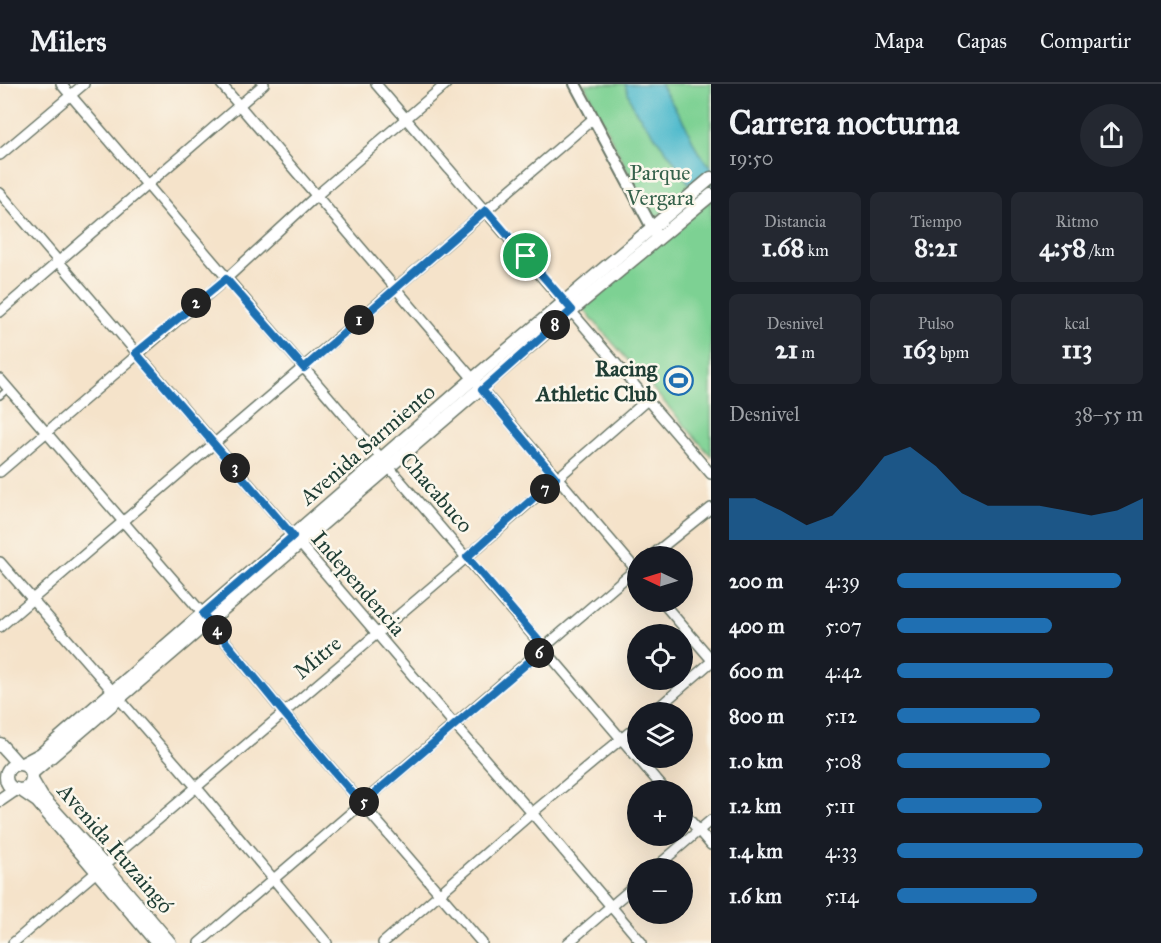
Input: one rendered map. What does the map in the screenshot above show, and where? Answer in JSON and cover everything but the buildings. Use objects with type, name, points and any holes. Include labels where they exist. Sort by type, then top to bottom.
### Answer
[{"type":"main road","name":"Avenida Sarmiento","points":[[386,464],[473,379],[569,306],[655,234],[711,178]]},
{"type":"main road","name":"Avenida Sarmiento","points":[[669,221],[711,195]]},
{"type":"main road","name":"Avenida Sarmiento","points":[[9,770],[41,754],[115,695],[386,464],[482,390],[569,306]]},
{"type":"main road","name":"Avenida Sarmiento","points":[[32,776],[115,695]]},
{"type":"main road","points":[[0,744],[9,770],[9,785],[19,790]]},
{"type":"main road","points":[[0,800],[28,786],[32,776],[28,767],[9,770]]},
{"type":"main road","name":"Avenida Ituzaingó","points":[[32,776],[42,797],[157,943]]},
{"type":"main road","name":"Avenida Ituzaingó","points":[[19,790],[37,801],[170,943]]},
{"type":"street","name":"Chacabuco","points":[[61,84],[657,780]]},
{"type":"street","points":[[0,155],[84,84]]},
{"type":"street","points":[[221,84],[627,559]]},
{"type":"street","points":[[0,312],[264,84]]},
{"type":"street","points":[[376,84],[711,474]]},
{"type":"street","points":[[0,472],[136,353],[226,279],[316,196],[446,84]]},
{"type":"street","points":[[575,84],[655,234]]},
{"type":"street","points":[[0,627],[594,118]]},
{"type":"street","name":"Independencia","points":[[0,194],[642,943]]},
{"type":"street","points":[[0,379],[124,521],[283,712],[482,943]]},
{"type":"street","name":"Mitre","points":[[13,943],[197,789],[283,712],[467,557],[646,401]]},
{"type":"street","points":[[664,546],[711,508]]},
{"type":"street","points":[[0,562],[327,943]]},
{"type":"street","points":[[199,943],[627,578]]},
{"type":"street","points":[[664,702],[711,661],[670,612]]},
{"type":"street","points":[[383,943],[532,813],[627,735]]},
{"type":"street","points":[[667,858],[711,820]]},
{"type":"street","points":[[693,824],[711,845]]},
{"type":"street","points":[[568,943],[627,892]]},
{"type":"lane","points":[[0,396],[8,388]]},
{"type":"green space","name":"Parque Vergara","points":[[584,84],[625,84],[634,109],[692,188],[654,219],[650,217]]},
{"type":"green space","name":"Parque Vergara","points":[[660,84],[711,84],[711,167],[698,152],[685,124]]},
{"type":"green space","name":"Racing Athletic Club","points":[[711,199],[711,456],[580,305]]},
{"type":"water","points":[[625,84],[660,84],[685,124],[698,152],[711,167],[711,193],[692,188],[634,109]]},
{"type":"place","name":"Racing Athletic Club","points":[[678,381]]},
{"type":"route","points":[[486,210],[526,256],[572,310],[482,390],[556,478],[467,557],[545,648],[362,804],[203,614],[293,536],[136,353],[226,279],[304,368],[486,210]]}]
